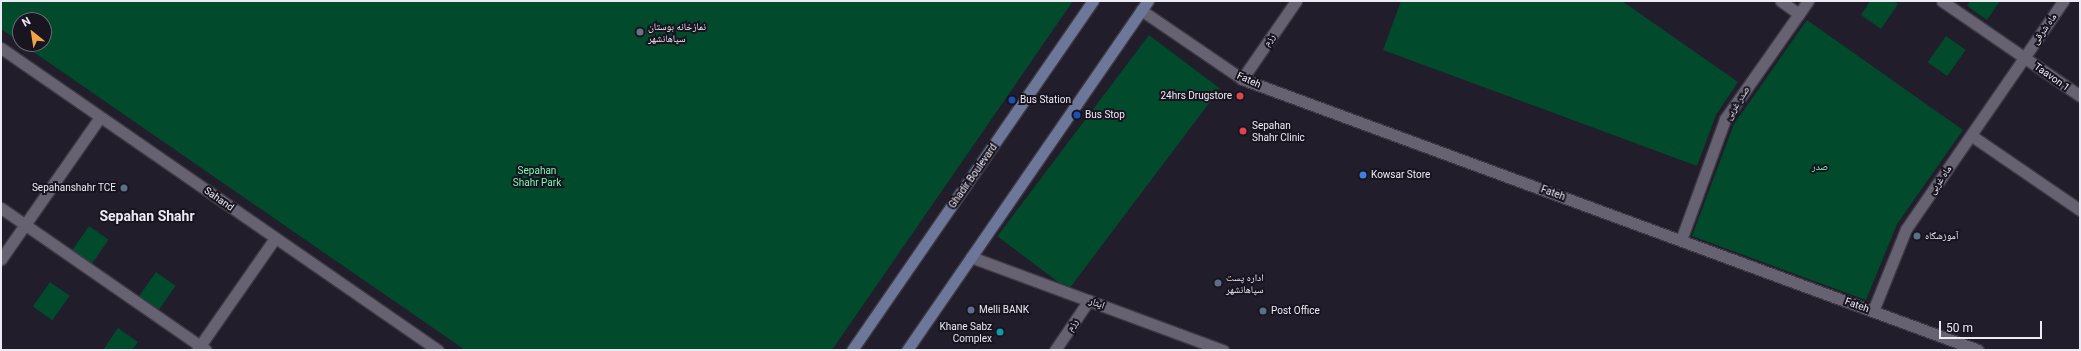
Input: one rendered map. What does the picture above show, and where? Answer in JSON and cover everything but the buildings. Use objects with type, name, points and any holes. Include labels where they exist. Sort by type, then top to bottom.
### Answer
[{"type":"main road","name":"Ghadir Boulevard","points":[[852,350],[1093,1]]},
{"type":"main road","points":[[907,350],[1148,1]]},
{"type":"street","name":"رزم","points":[[1242,79],[1296,1]]},
{"type":"street","points":[[1781,1],[1799,14]]},
{"type":"street","name":"صدر غربی","points":[[1681,240],[1725,119],[1808,1]]},
{"type":"street","name":"Taavon 1","points":[[1942,1],[2080,96]]},
{"type":"street","name":"ماه شرقی","points":[[2024,58],[2063,1]]},
{"type":"street","name":"Fateh","points":[[1141,10],[1242,79],[1978,350]]},
{"type":"street","name":"Sahand","points":[[1,48],[438,350]]},
{"type":"street","name":"ماه غربی","points":[[1873,311],[1906,229],[1972,136],[2024,58]]},
{"type":"street","points":[[1,259],[100,117]]},
{"type":"street","points":[[1972,136],[2080,210]]},
{"type":"street","points":[[1,208],[201,349],[275,238]]},
{"type":"street","name":"ایثار","points":[[971,257],[1223,350]]},
{"type":"street","name":"رزم","points":[[1055,350],[1089,300]]},
{"type":"green space","name":"Sepahan Shahr Park","points":[[1,1],[1073,1],[832,350],[465,350],[34,52],[52,52],[52,12],[12,12],[12,37],[1,29]]},
{"type":"green space","points":[[1401,1],[1622,1],[1738,82],[1716,115],[1697,166],[1383,50]]},
{"type":"green space","points":[[1870,1],[1894,1],[1898,4],[1881,29],[1861,15]]},
{"type":"green space","points":[[1970,1],[2000,1],[1987,20],[1967,6]]},
{"type":"green space","name":"صدر","points":[[1807,20],[1963,130],[1897,224],[1866,300],[1692,236],[1734,124]]},
{"type":"green space","points":[[1149,35],[1220,89],[1068,290],[997,236]]},
{"type":"green space","points":[[1946,36],[1966,50],[1947,76],[1928,62]]},
{"type":"green space","points":[[89,226],[109,240],[91,265],[71,251]]},
{"type":"green space","points":[[156,272],[176,286],[158,311],[138,297]]},
{"type":"green space","points":[[50,282],[70,296],[52,320],[33,307]]},
{"type":"green space","points":[[118,328],[138,342],[132,350],[103,350]]},
{"type":"place","name":"نمازخانه بوستان سپاهانشهر","points":[[640,32]]},
{"type":"place","name":"24hrs Drugstore","points":[[1240,96]]},
{"type":"place","name":"Bus Station","points":[[1012,100]]},
{"type":"place","name":"Bus Stop","points":[[1077,115]]},
{"type":"place","name":"Sepahan Shahr Clinic","points":[[1243,131]]},
{"type":"place","name":"Kowsar Store","points":[[1363,175]]},
{"type":"place","name":"Sepahanshahr TCE","points":[[124,188]]},
{"type":"place","name":"آموزشگاه","points":[[1917,236]]},
{"type":"place","name":"اداره پست سپاهانشهر","points":[[1218,283]]},
{"type":"place","name":"Melli BANK","points":[[971,310]]},
{"type":"place","name":"Post Office","points":[[1263,311]]},
{"type":"place","name":"Khane Sabz Complex","points":[[1000,332]]},
{"type":"district","name":"Sepahan Shahr","points":[[147,216]]}]
